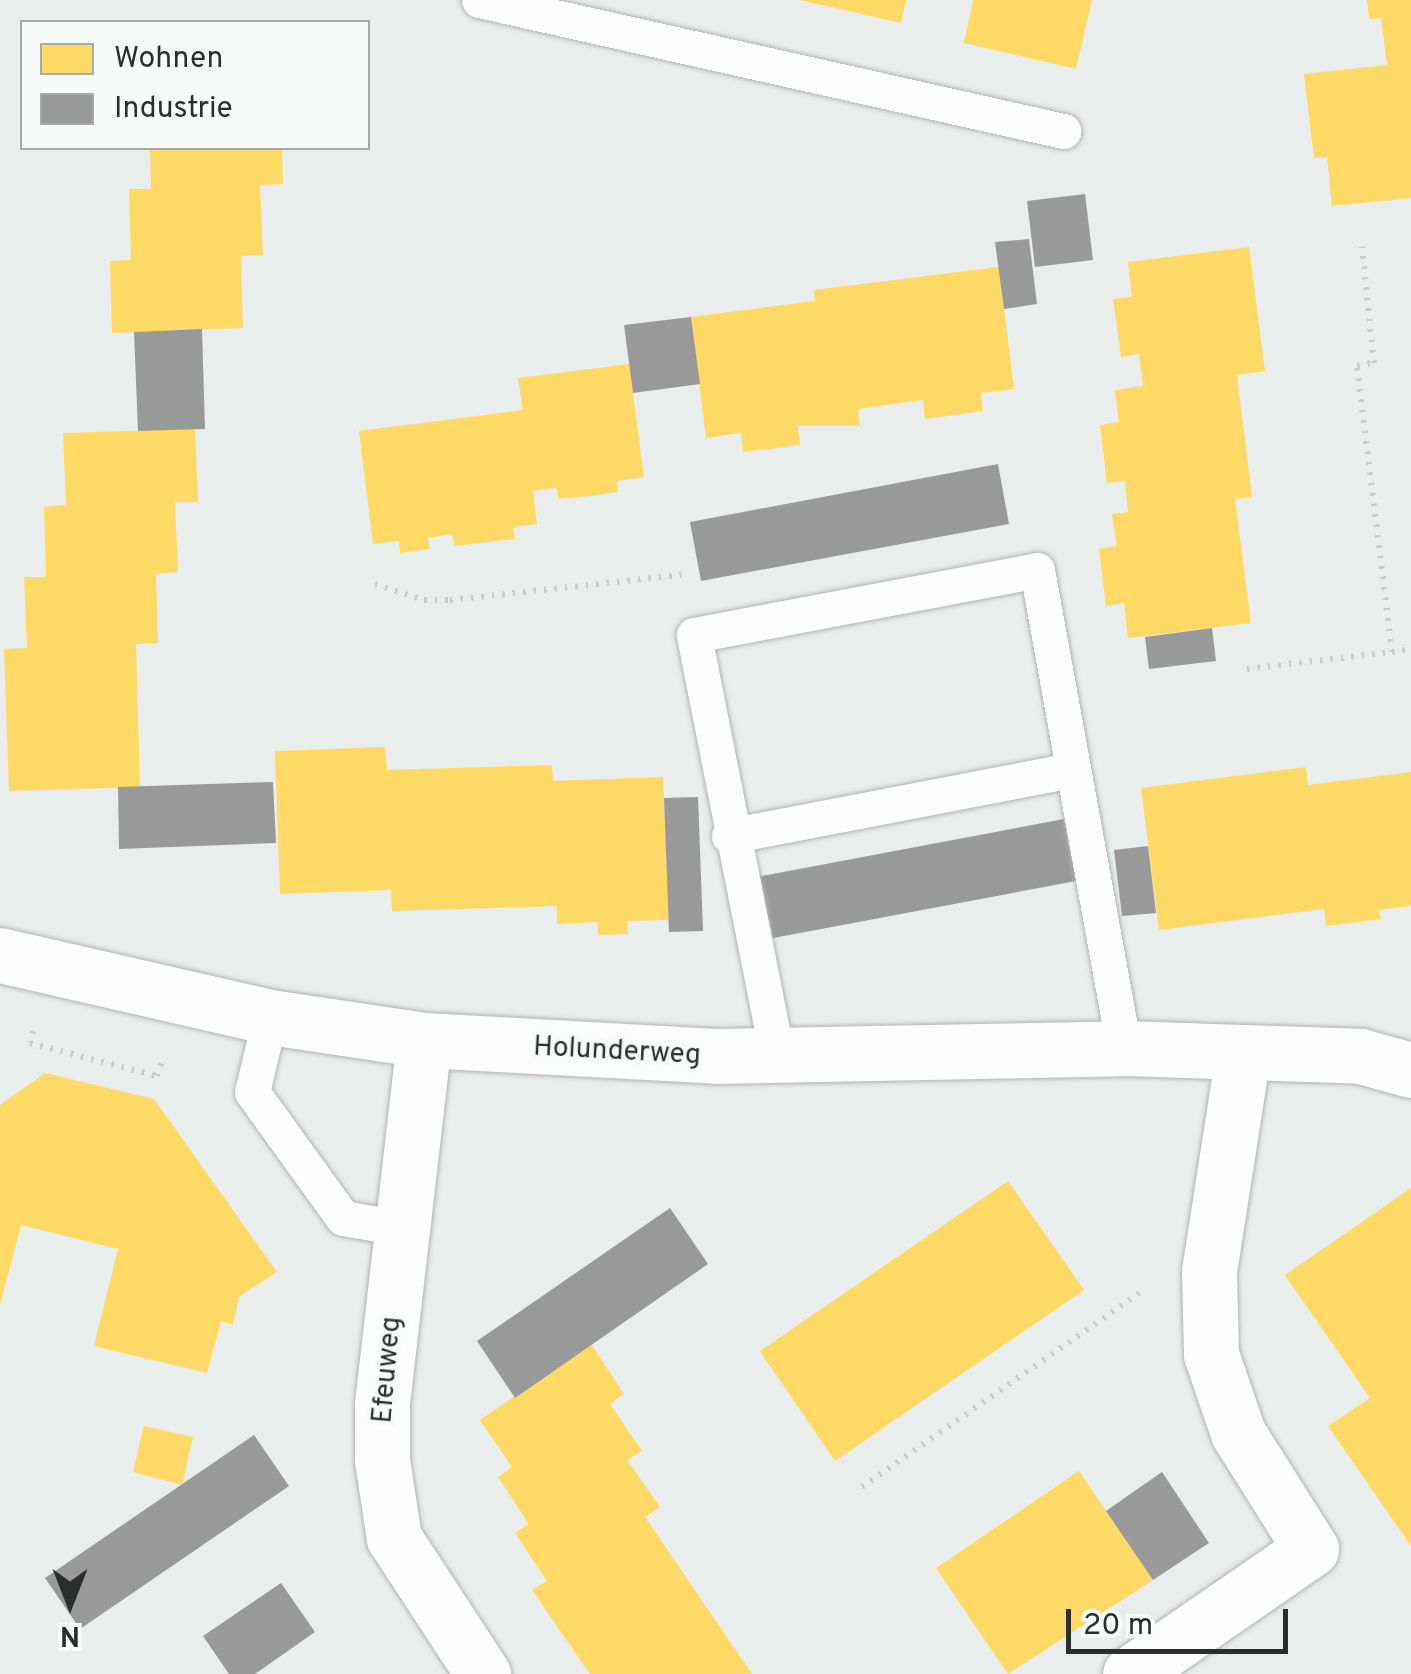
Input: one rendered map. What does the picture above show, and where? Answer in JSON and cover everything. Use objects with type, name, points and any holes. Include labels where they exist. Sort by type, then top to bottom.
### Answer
[{"type":"street","name":"Holunderweg","points":[[0,954],[270,1017],[424,1040],[582,1053],[777,1055],[1124,1048],[1360,1056],[1411,1070]]},
{"type":"street","name":"Efeuweg","points":[[424,1040],[382,1403],[394,1538],[482,1674]]},
{"type":"street","points":[[1130,1674],[1311,1549],[1238,1432],[1211,1354],[1208,1271],[1243,1053]]},
{"type":"lane","points":[[479,0],[1063,131]]},
{"type":"lane","points":[[777,1055],[729,836],[694,634],[1037,570],[1124,1048]]},
{"type":"lane","points":[[729,836],[1073,770]]},
{"type":"lane","points":[[270,1017],[252,1092],[343,1218],[401,1228]]},
{"type":"path","points":[[1362,247],[1374,363],[1357,365],[1392,652]]},
{"type":"path","points":[[375,584],[424,600],[450,600],[682,575]]},
{"type":"path","points":[[1247,669],[1411,649]]},
{"type":"path","points":[[36,1020],[30,1043],[157,1076],[165,1053]]},
{"type":"path","points":[[862,1487],[1216,1239]]},
{"type":"building: Wohnen","points":[[800,0],[906,0],[901,23]]},
{"type":"building: Wohnen","points":[[973,0],[1092,0],[1076,69],[964,43]]},
{"type":"building: Wohnen","points":[[1367,0],[1411,0],[1411,198],[1332,206],[1327,157],[1314,158],[1304,74],[1387,65],[1381,18],[1369,19]]},
{"type":"building: Wohnen","points":[[150,150],[282,150],[283,184],[260,185],[263,255],[241,256],[243,328],[112,333],[110,261],[131,260],[129,189],[151,189]]},
{"type":"building: Wohnen","points":[[1249,247],[1265,371],[1237,375],[1252,497],[1235,499],[1251,623],[1128,638],[1124,603],[1106,606],[1099,549],[1117,546],[1112,514],[1128,512],[1125,481],[1107,483],[1100,425],[1119,422],[1115,390],[1143,386],[1139,354],[1121,357],[1113,299],[1132,297],[1128,262]]},
{"type":"building: Wohnen","points":[[999,267],[1014,389],[981,393],[983,411],[925,419],[923,400],[858,409],[860,426],[798,426],[800,445],[743,452],[741,433],[706,438],[691,317],[815,301],[814,290]]},
{"type":"building: Wohnen","points":[[629,364],[644,477],[617,481],[618,492],[589,496],[558,499],[557,488],[533,491],[537,524],[513,527],[515,539],[454,546],[452,534],[428,538],[430,549],[400,553],[399,541],[373,544],[359,431],[523,410],[518,378]]},
{"type":"building: Wohnen","points":[[195,429],[198,502],[175,502],[178,572],[156,574],[158,643],[136,644],[140,787],[9,791],[4,649],[27,648],[24,577],[46,577],[44,507],[66,505],[63,433]]},
{"type":"building: Wohnen","points":[[385,747],[387,770],[552,765],[553,781],[663,777],[669,920],[627,921],[628,934],[598,935],[597,922],[557,924],[557,906],[392,911],[391,890],[280,894],[275,751]]},
{"type":"building: Wohnen","points":[[1306,767],[1308,785],[1411,772],[1411,906],[1379,910],[1381,919],[1326,926],[1324,909],[1159,930],[1141,788]]},
{"type":"building: Wohnen","points":[[45,1073],[154,1099],[277,1272],[239,1297],[233,1325],[221,1321],[207,1373],[94,1346],[118,1249],[21,1225],[0,1305],[0,1105]]},
{"type":"building: Wohnen","points":[[1008,1181],[1084,1290],[835,1461],[760,1351]]},
{"type":"building: Wohnen","points":[[1411,1188],[1411,1546],[1328,1426],[1370,1398],[1285,1275]]},
{"type":"building: Wohnen","points":[[591,1344],[624,1394],[610,1404],[642,1451],[627,1460],[660,1507],[645,1517],[752,1674],[590,1674],[532,1590],[547,1581],[515,1533],[529,1524],[498,1477],[512,1467],[480,1420]]},
{"type":"building: Wohnen","points":[[144,1426],[193,1437],[182,1485],[133,1472]]},
{"type":"building: Wohnen","points":[[1079,1471],[1153,1580],[1008,1674],[936,1568]]},
{"type":"building: Industrie","points":[[1085,194],[1093,260],[1035,267],[1027,201]]},
{"type":"building: Industrie","points":[[1029,239],[1037,304],[1004,309],[995,242]]},
{"type":"building: Industrie","points":[[691,317],[700,384],[633,393],[624,325]]},
{"type":"building: Industrie","points":[[202,329],[205,429],[138,431],[134,332]]},
{"type":"building: Industrie","points":[[998,464],[1009,524],[701,581],[690,522]]},
{"type":"building: Industrie","points":[[1212,628],[1216,661],[1149,669],[1145,637]]},
{"type":"building: Industrie","points":[[273,782],[276,843],[119,849],[118,787]]},
{"type":"building: Industrie","points":[[698,797],[703,931],[669,932],[664,798]]},
{"type":"building: Industrie","points":[[1064,819],[1076,881],[768,939],[757,877]]},
{"type":"building: Industrie","points":[[1148,846],[1156,913],[1122,916],[1114,850]]},
{"type":"building: Industrie","points":[[670,1208],[708,1264],[515,1398],[477,1341]]},
{"type":"building: Industrie","points":[[254,1435],[289,1486],[80,1629],[45,1578]]},
{"type":"building: Industrie","points":[[1162,1472],[1209,1543],[1153,1580],[1106,1511]]},
{"type":"building: Industrie","points":[[281,1583],[315,1632],[255,1674],[229,1674],[203,1636]]}]
